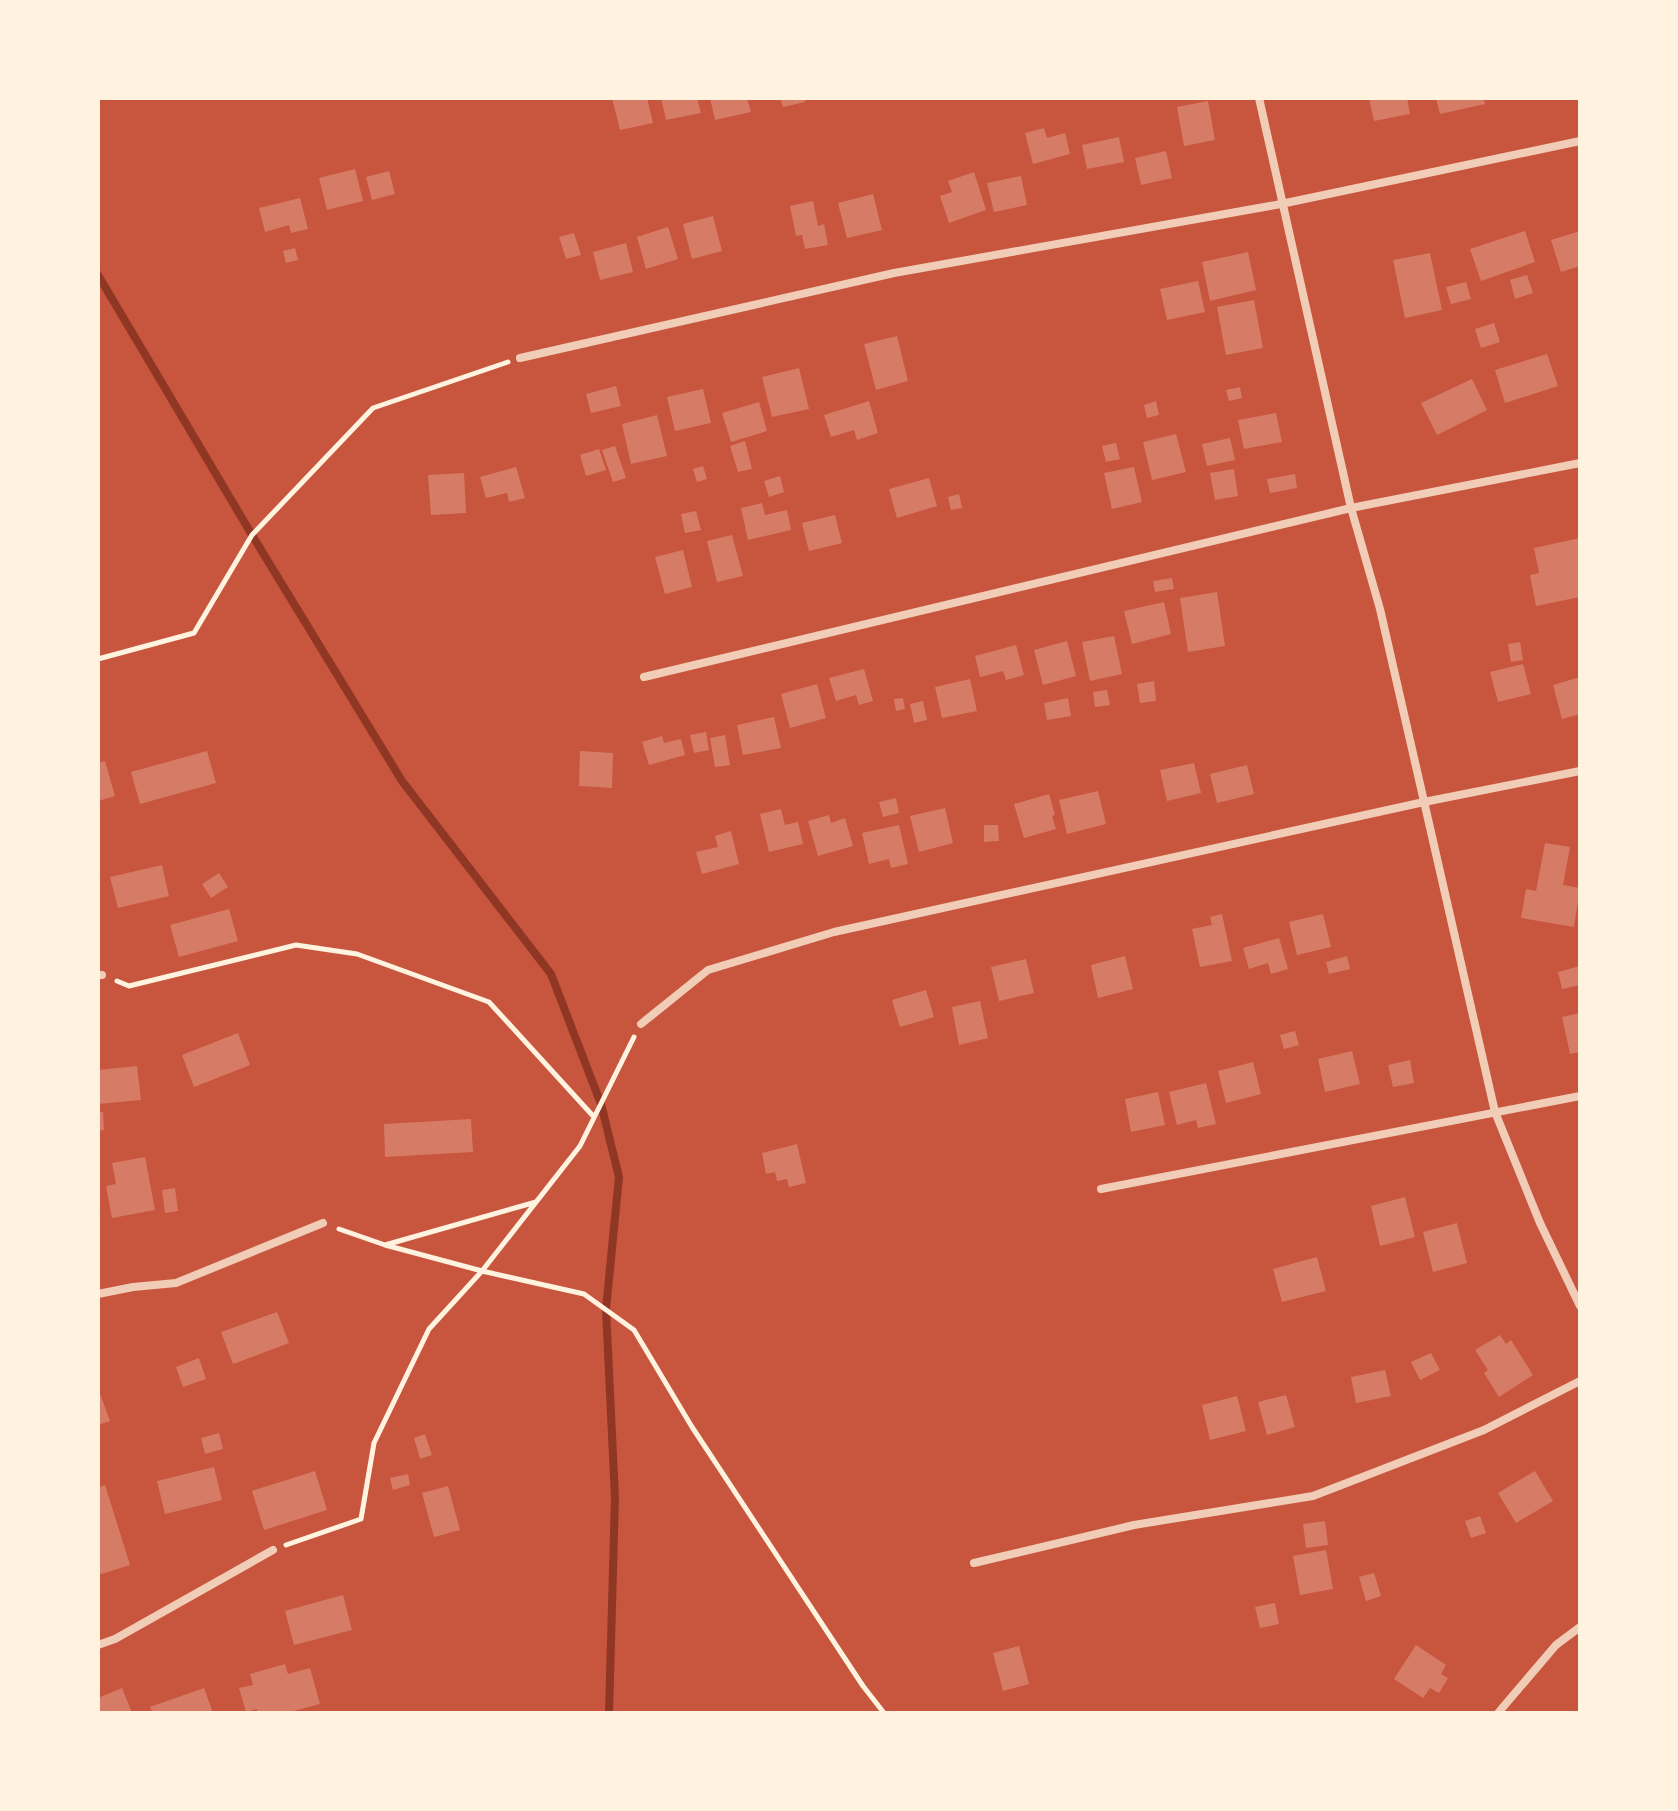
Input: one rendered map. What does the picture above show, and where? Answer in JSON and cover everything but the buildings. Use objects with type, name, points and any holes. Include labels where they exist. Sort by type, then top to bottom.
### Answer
[{"type":"street","points":[[1259,98],[1351,508],[1380,609],[1495,1112],[1540,1223],[1580,1306]]},
{"type":"street","points":[[520,358],[894,273],[1281,204],[1580,141]]},
{"type":"street","points":[[644,677],[1351,508],[1580,463]]},
{"type":"street","points":[[641,1024],[708,970],[834,932],[1424,802],[1580,771]]},
{"type":"street","points":[[1101,1189],[1580,1096]]},
{"type":"street","points":[[98,1294],[176,1283],[323,1223]]},
{"type":"street","points":[[974,1563],[1134,1525],[1313,1496],[1484,1430],[1580,1381]]},
{"type":"street","points":[[98,1645],[115,1639],[273,1550]]},
{"type":"street","points":[[1498,1713],[1556,1645],[1580,1627]]},
{"type":"path","points":[[98,659],[194,633],[252,535],[373,408],[520,358]]},
{"type":"path","points":[[100,975],[129,986],[296,945],[357,954],[489,1002],[594,1117]]},
{"type":"path","points":[[273,1550],[361,1519],[374,1443],[429,1329],[482,1271],[580,1146],[641,1024]]},
{"type":"path","points":[[385,1245],[537,1201]]},
{"type":"path","points":[[323,1223],[385,1245],[584,1294],[634,1330],[692,1427],[884,1713]]},
{"type":"waterway","points":[[98,275],[402,781],[551,974],[601,1104],[619,1177],[606,1309],[615,1498],[609,1713]]}]
